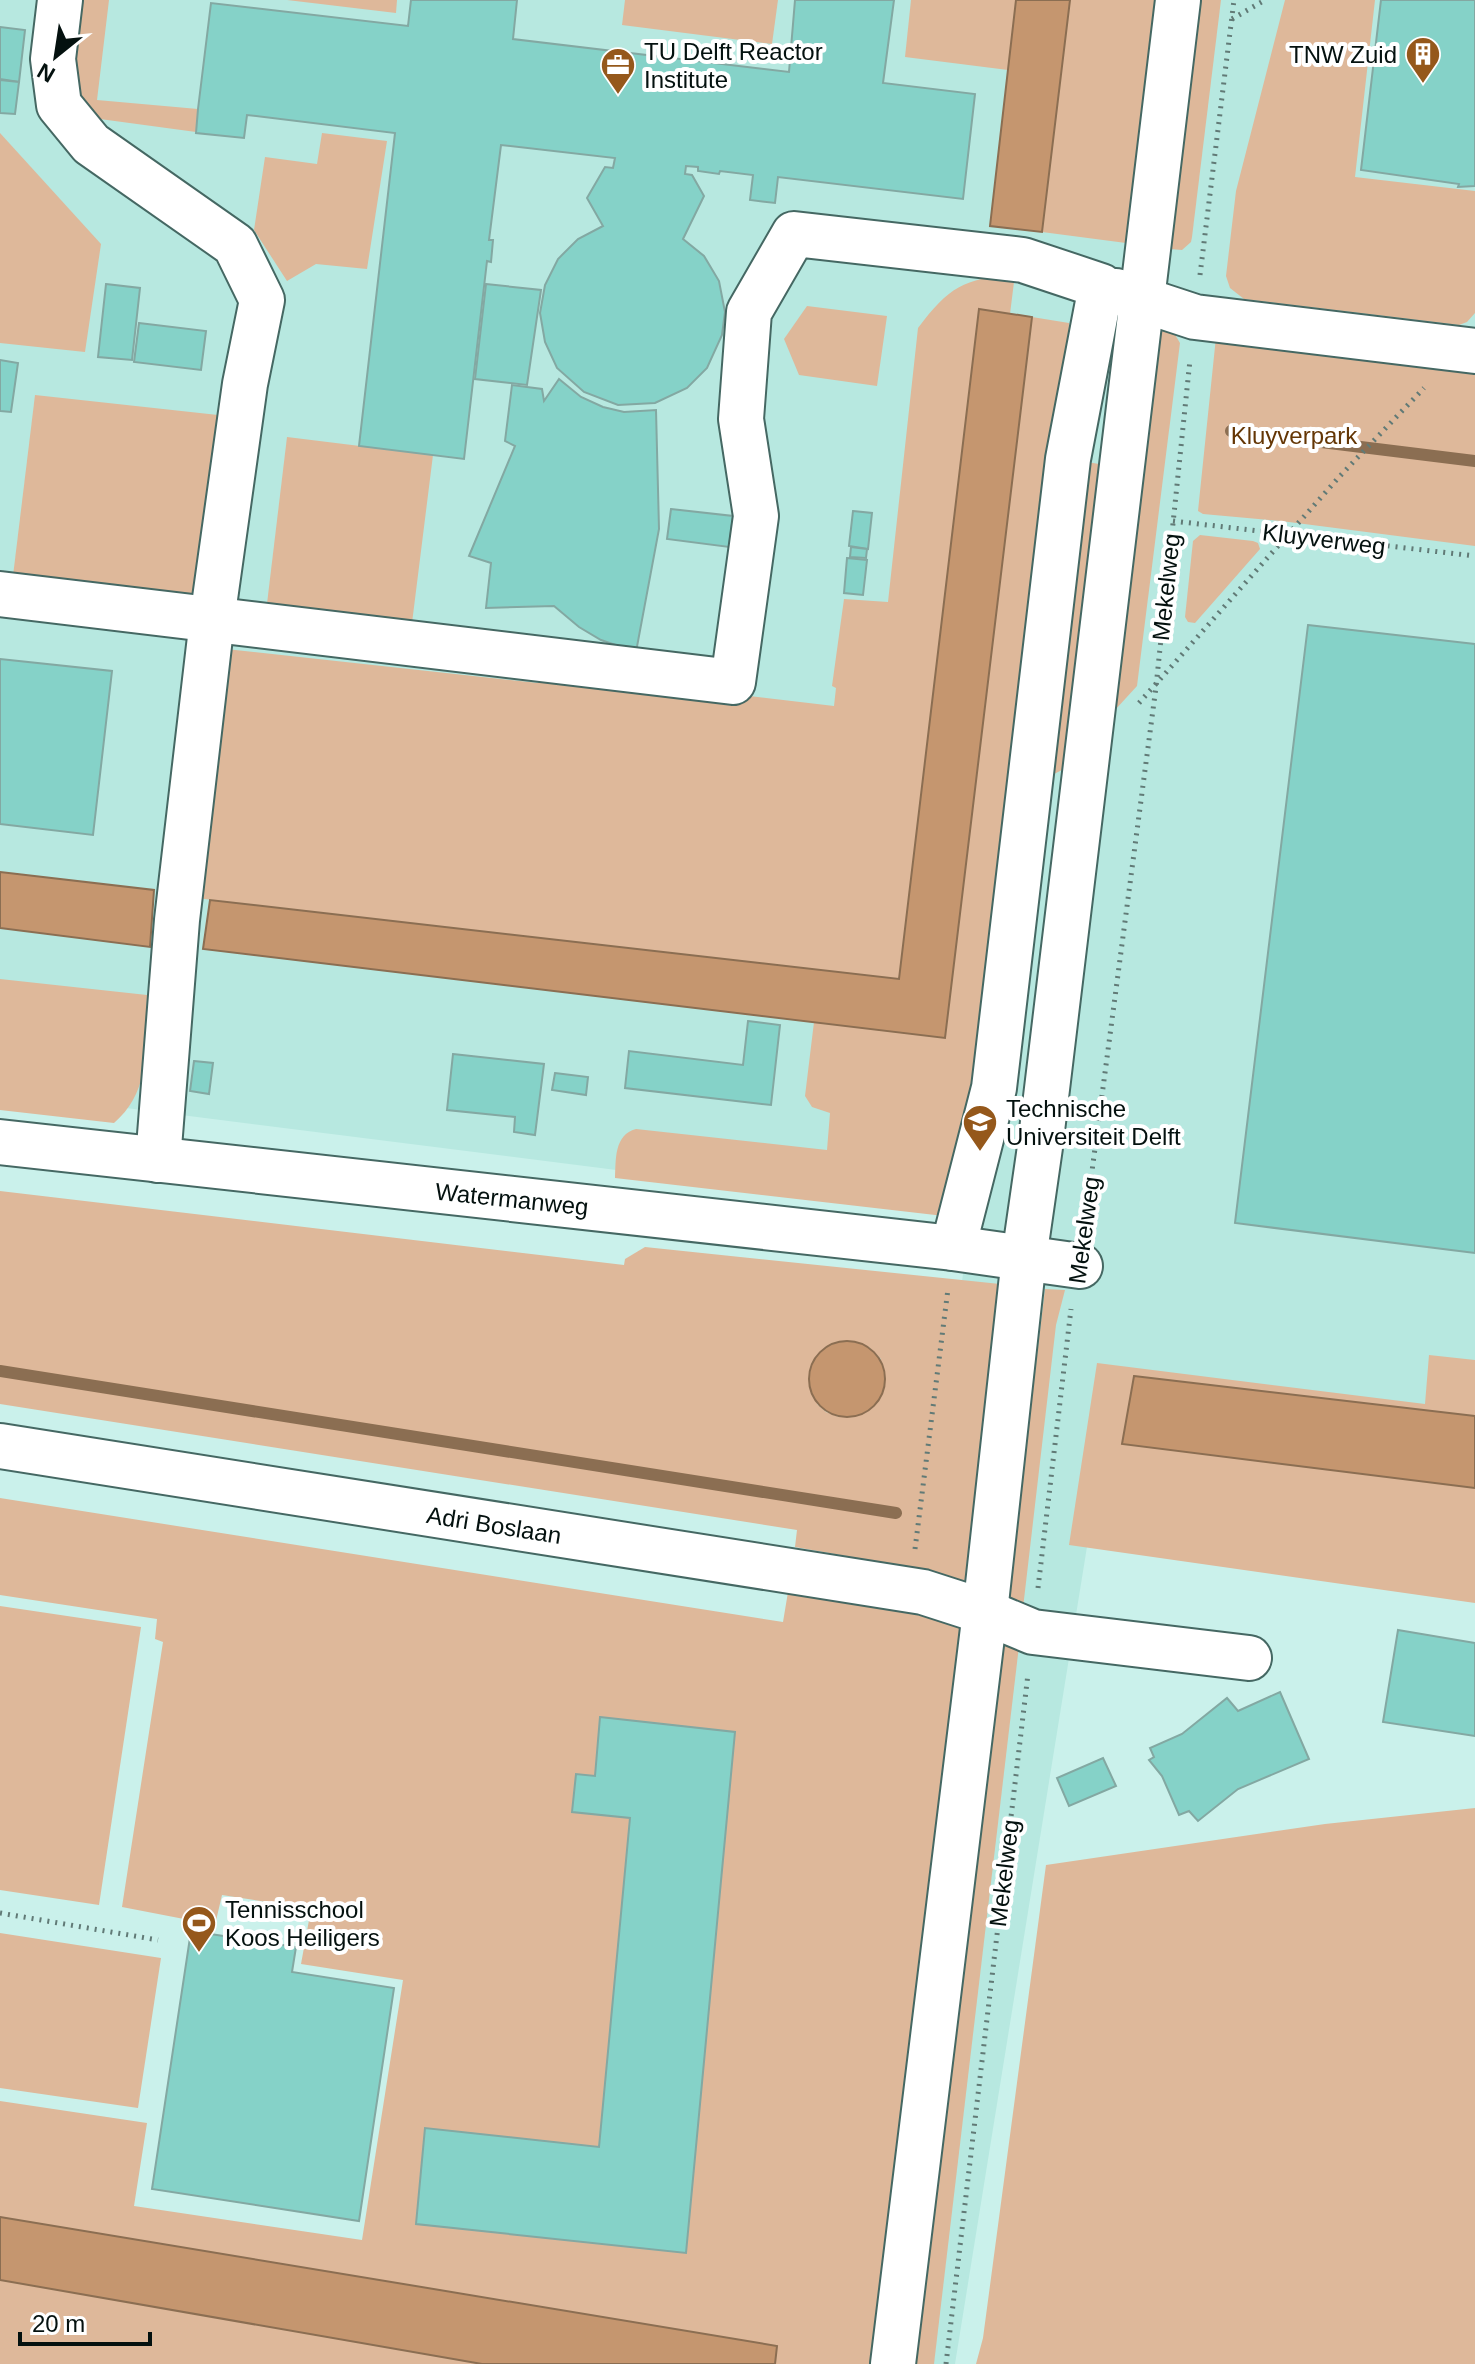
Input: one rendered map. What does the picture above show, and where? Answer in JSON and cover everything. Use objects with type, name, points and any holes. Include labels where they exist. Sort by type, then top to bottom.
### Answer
[{"type":"street","points":[[60,0],[53,59],[59,105],[91,144],[235,245],[262,300],[245,384],[212,620],[177,920],[158,1160]]},
{"type":"street","points":[[893,2364],[1178,0]]},
{"type":"street","points":[[0,594],[733,682],[756,516],[741,419],[749,312],[794,234],[1023,260],[1195,317],[1475,351]]},
{"type":"street","points":[[953,1248],[994,1088],[1068,459],[1101,286]]},
{"type":"street","name":"Watermanweg","points":[[0,1142],[953,1248],[1080,1266]]},
{"type":"street","name":"Adri Boslaan","points":[[0,1446],[909,1590],[985,1612],[1033,1632],[1249,1658]]},
{"type":"path","name":"Mekelweg","points":[[946,2364],[1068,1327],[1080,1266],[1156,687],[1195,317],[1234,0]]},
{"type":"path","points":[[1231,20],[1265,0]]},
{"type":"path","points":[[1156,687],[1339,477],[1392,421]]},
{"type":"path","name":"Kluyverweg","points":[[1173,521],[1475,556]]},
{"type":"path","points":[[909,1590],[953,1248]]},
{"type":"path","points":[[0,1913],[158,1940]]},
{"type":"shaded area","name":"Technische Universiteit Delft","points":[[0,0],[1475,0],[1475,1436],[1112,1392],[955,2364],[815,2364],[971,1215],[0,1092]]},
{"type":"shaded area","points":[[1016,0],[1070,0],[1042,232],[990,226]]},
{"type":"shaded area","points":[[979,309],[1032,317],[945,1038],[203,949],[210,900],[899,979]]},
{"type":"shaded area","points":[[0,872],[154,890],[150,947],[0,928]]},
{"type":"shaded area","points":[[840,1341],[854,1341],[868,1347],[879,1358],[885,1379],[882,1394],[874,1406],[854,1417],[840,1417],[826,1411],[815,1400],[809,1386],[809,1372],[815,1358],[826,1347]]},
{"type":"shaded area","points":[[1134,1376],[1475,1416],[1475,1488],[1122,1444]]},
{"type":"shaded area","points":[[0,2217],[777,2346],[775,2364],[482,2364],[0,2280]]},
{"type":"green space","points":[[73,0],[109,0],[97,100],[198,109],[196,132],[100,119],[98,127],[62,103]]},
{"type":"green space","points":[[287,0],[397,0],[396,13]]},
{"type":"green space","points":[[625,0],[778,0],[772,44],[622,25]]},
{"type":"green space","points":[[911,0],[1016,0],[1008,70],[905,57]]},
{"type":"green space","points":[[1070,0],[1155,0],[1126,243],[1042,232]]},
{"type":"green space","points":[[1200,0],[1221,0],[1191,242],[1182,250],[1170,249]]},
{"type":"green space","points":[[1285,0],[1375,0],[1355,177],[1475,191],[1475,313],[1467,322],[1459,325],[1244,299],[1230,288],[1226,276],[1236,191]]},
{"type":"green space","points":[[0,133],[101,244],[85,352],[0,343]]},
{"type":"green space","points":[[322,133],[387,141],[367,269],[316,264],[287,281],[254,230],[265,157],[317,164]]},
{"type":"green space","points":[[1015,274],[1010,314],[979,310],[900,979],[196,898],[226,649],[538,683],[541,671],[834,706],[836,688],[832,686],[844,599],[888,602],[918,328],[939,303],[959,288],[982,279]]},
{"type":"green space","points":[[807,306],[887,316],[877,386],[799,375],[784,339]]},
{"type":"green space","points":[[1032,317],[1069,323],[1068,363],[982,1080],[944,1216],[615,1178],[620,1142],[636,1129],[827,1150],[830,1113],[812,1107],[805,1096],[814,1022],[945,1038]]},
{"type":"green space","points":[[1161,330],[1174,333],[1180,343],[1137,686],[1115,710]]},
{"type":"green space","name":"Kluyverpark","points":[[1216,337],[1475,371],[1475,546],[1198,511]]},
{"type":"green space","points":[[35,395],[218,415],[196,607],[12,584]]},
{"type":"green space","points":[[287,437],[433,455],[411,631],[266,612]]},
{"type":"green space","points":[[1087,462],[1099,464],[1062,770],[1050,776]]},
{"type":"green space","points":[[1200,535],[1253,541],[1258,543],[1260,549],[1195,623],[1188,622],[1185,617],[1193,541]]},
{"type":"green space","points":[[0,979],[147,995],[146,1047],[141,1080],[127,1110],[114,1123],[0,1110]]},
{"type":"green space","points":[[0,1191],[624,1265],[625,1259],[645,1247],[1000,1284],[963,1594],[885,1573],[886,1563],[795,1547],[797,1530],[0,1404]],"holes":[[[841,1341],[869,1347],[881,1359],[839,1417],[826,1412],[817,1404],[814,1359],[826,1347]]]},
{"type":"green space","points":[[1045,1289],[1065,1290],[1056,1325],[1023,1608],[1007,1606]]},
{"type":"green space","points":[[1429,1355],[1475,1360],[1475,1416],[1134,1376],[1122,1443],[1475,1488],[1475,1603],[1069,1545],[1097,1363],[1425,1404]]},
{"type":"green space","points":[[0,1498],[783,1622],[788,1592],[928,1614],[960,1626],[871,2364],[775,2364],[776,2346],[0,2217],[0,2101],[147,2123],[134,2206],[362,2240],[403,1980],[301,1964],[311,1909],[222,1895],[215,1925],[122,1907],[163,1642],[155,1639],[157,1619],[0,1595]]},
{"type":"green space","points":[[0,1606],[141,1627],[99,1905],[0,1890]]},
{"type":"green space","points":[[1002,1644],[1019,1646],[934,2364],[915,2364]]},
{"type":"green space","points":[[1475,1808],[1475,2364],[976,2364],[983,2338],[1046,1865],[1325,1824]]},
{"type":"green space","points":[[0,1933],[161,1958],[138,2108],[0,2088]]},
{"type":"green space","points":[[0,2280],[482,2364],[0,2364]]},
{"type":"building","points":[[411,0],[517,0],[513,39],[789,72],[795,0],[894,0],[883,83],[975,94],[963,199],[778,177],[775,203],[750,200],[753,175],[720,171],[719,174],[686,166],[685,174],[692,175],[704,196],[683,239],[704,256],[719,281],[725,312],[722,335],[707,368],[687,388],[655,403],[618,405],[584,392],[557,368],[545,342],[540,313],[545,285],[558,259],[578,239],[603,226],[587,198],[605,167],[613,168],[615,158],[501,145],[489,240],[493,240],[491,262],[487,261],[464,459],[359,446],[395,133],[247,115],[244,138],[196,133],[198,109],[211,3],[408,26]]},
{"type":"building","name":"TNW Zuid","points":[[1381,0],[1475,0],[1475,186],[1458,187],[1459,184],[1361,170]]},
{"type":"building","points":[[0,27],[25,30],[19,82],[0,79]]},
{"type":"building","points":[[0,80],[19,82],[15,114],[0,113]]},
{"type":"building","points":[[106,284],[140,288],[132,360],[98,357]]},
{"type":"building","points":[[486,284],[541,290],[527,385],[475,379]]},
{"type":"building","points":[[139,323],[206,331],[201,370],[134,362]]},
{"type":"building","points":[[0,360],[18,363],[11,412],[0,411]]},
{"type":"building","points":[[559,379],[581,397],[603,407],[624,412],[656,410],[659,529],[636,652],[601,640],[554,606],[486,608],[491,563],[469,556],[515,446],[505,441],[512,385],[542,389],[544,401]]},
{"type":"building","points":[[671,509],[733,516],[729,547],[667,539]]},
{"type":"building","points":[[853,511],[872,513],[868,549],[849,546]]},
{"type":"building","points":[[851,547],[867,549],[866,558],[850,557]]},
{"type":"building","points":[[847,558],[867,560],[863,595],[844,593]]},
{"type":"building","points":[[1308,625],[1475,644],[1475,1253],[1235,1223]]},
{"type":"building","points":[[0,659],[112,671],[93,835],[0,824]]},
{"type":"building","points":[[748,1021],[780,1025],[771,1105],[625,1088],[629,1051],[743,1065]]},
{"type":"building","points":[[453,1054],[544,1064],[535,1135],[514,1132],[515,1117],[447,1110]]},
{"type":"building","points":[[194,1061],[213,1063],[209,1094],[190,1091]]},
{"type":"building","points":[[555,1073],[588,1077],[586,1095],[552,1090]]},
{"type":"building","points":[[1398,1630],[1475,1643],[1475,1736],[1383,1722]]},
{"type":"building","points":[[1280,1692],[1309,1759],[1238,1789],[1198,1821],[1189,1811],[1179,1815],[1162,1776],[1149,1760],[1154,1757],[1150,1748],[1182,1734],[1227,1698],[1238,1711]]},
{"type":"building","points":[[600,1717],[735,1732],[686,2253],[416,2224],[425,2128],[599,2147],[630,1818],[572,1812],[576,1774],[595,1776]]},
{"type":"building","points":[[1103,1758],[1116,1786],[1069,1806],[1057,1778]]},
{"type":"building","points":[[191,1931],[296,1947],[292,1972],[394,1988],[359,2221],[152,2189]]},
{"type":"waterway","points":[[1231,431],[1475,461]]},
{"type":"waterway","points":[[0,1371],[896,1513]]},
{"type":"place","name":"TNW Zuid","points":[[1423,85]]},
{"type":"place","name":"TU Delft Reactor Institute","points":[[618,96]]},
{"type":"place","name":"Technische Universiteit Delft","points":[[980,1153]]},
{"type":"place","name":"Tennisschool Koos Heiligers","points":[[199,1954]]}]
